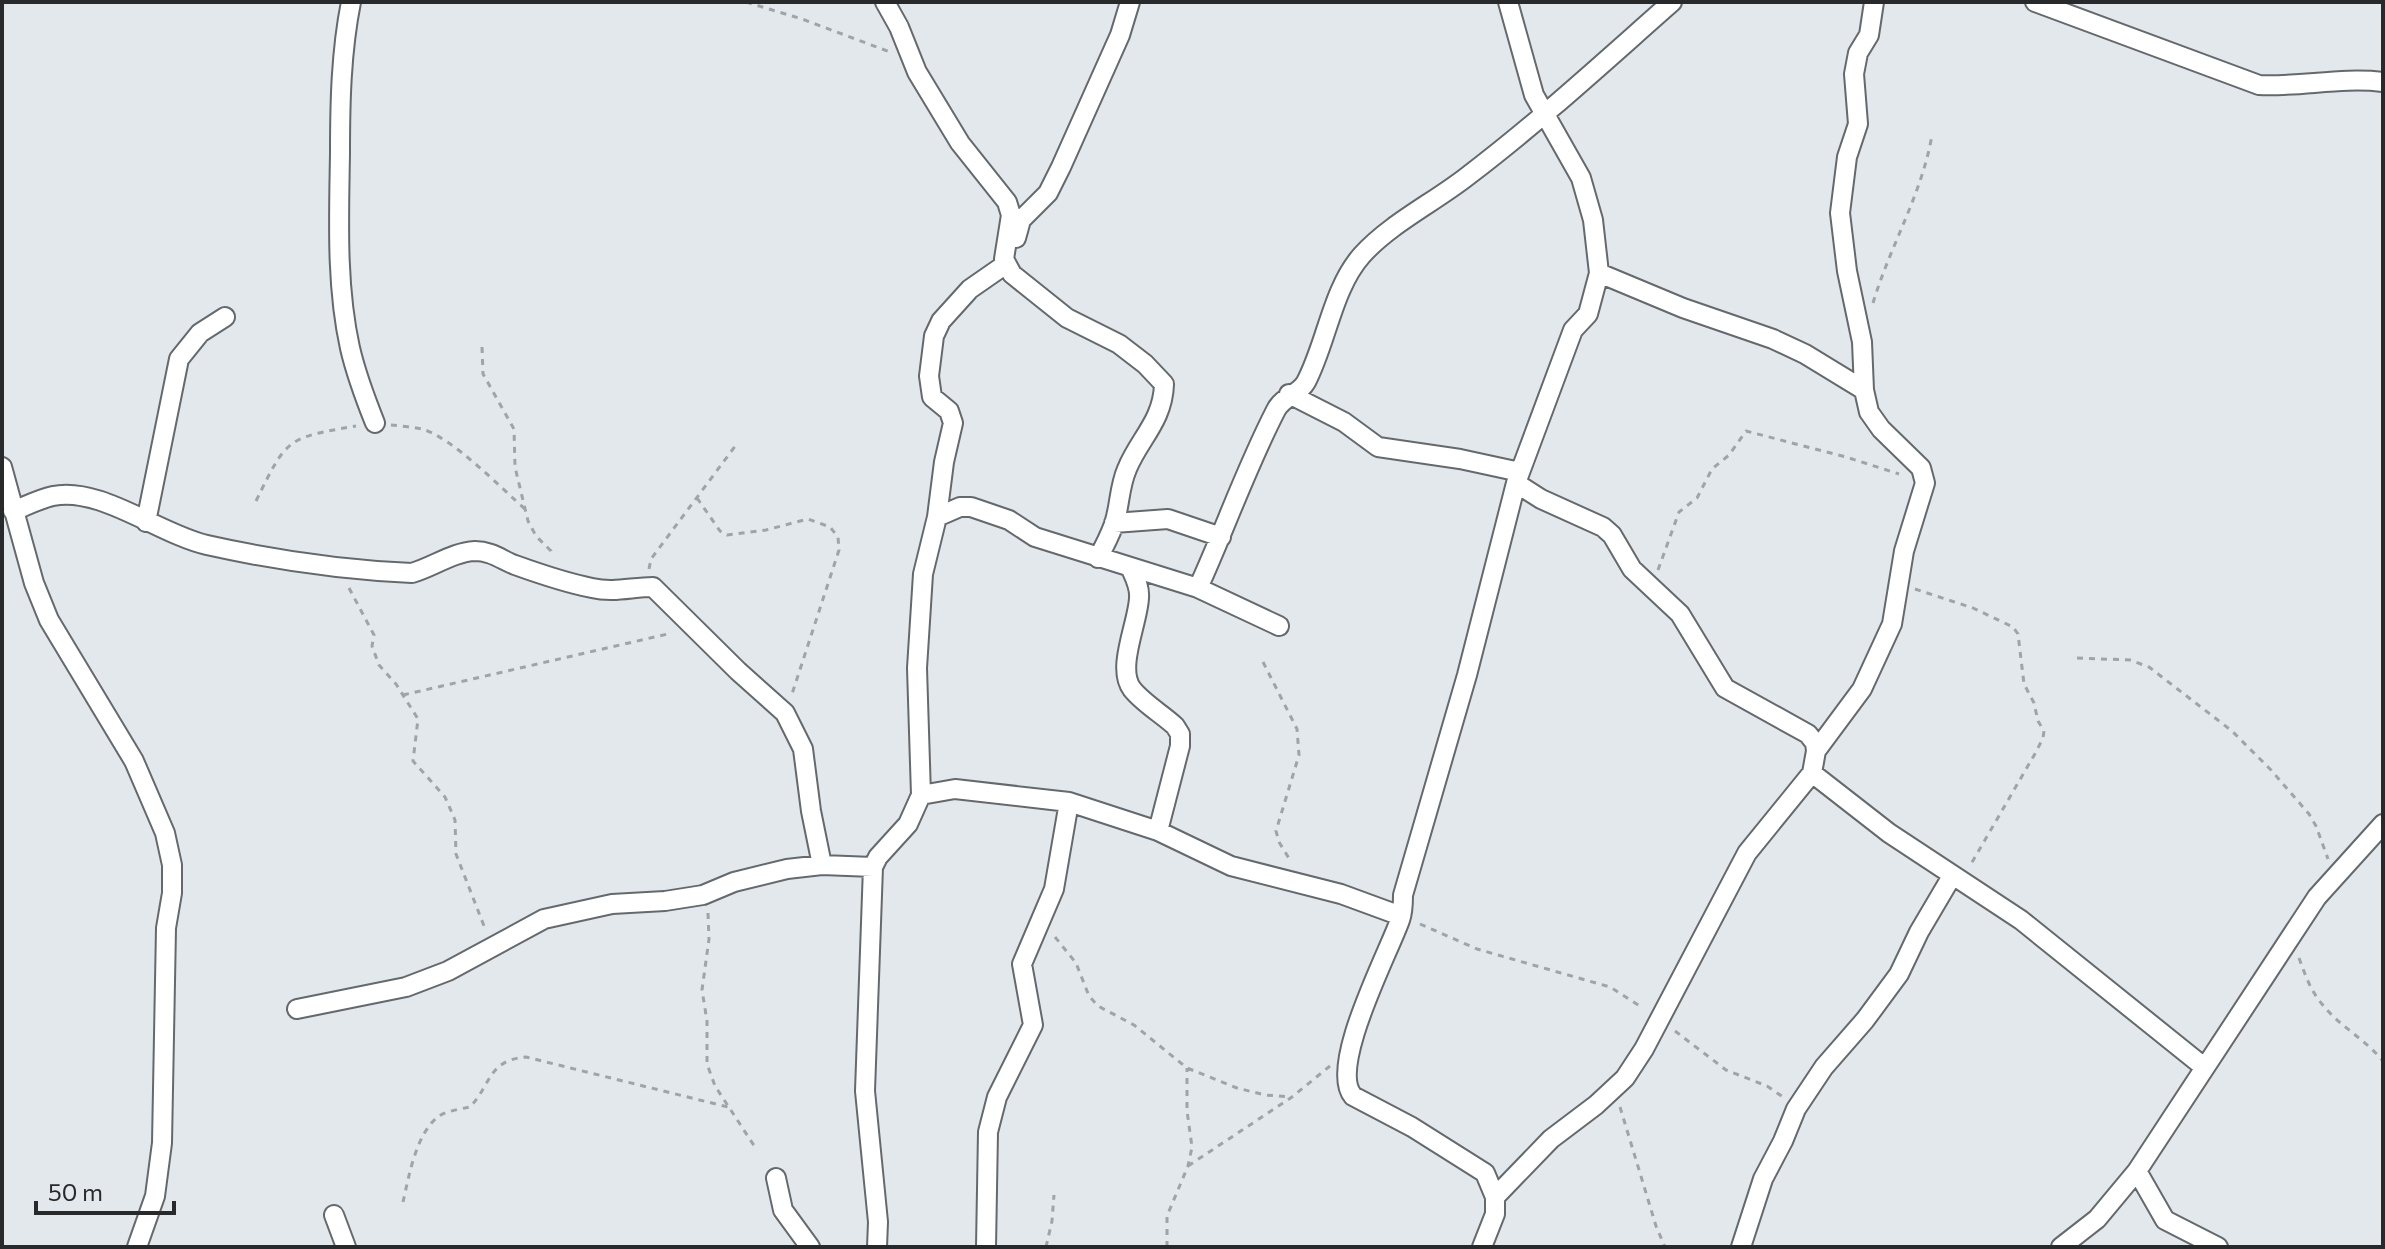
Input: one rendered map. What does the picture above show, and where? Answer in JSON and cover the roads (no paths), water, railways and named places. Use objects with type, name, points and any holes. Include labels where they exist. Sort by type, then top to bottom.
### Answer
[{"type":"street","points":[[351,2],[342,68],[341,245],[350,345],[375,423]]},
{"type":"street","points":[[885,2],[913,60],[960,143],[1007,202],[1011,215],[1006,258],[1023,284],[1067,318],[1119,344],[1164,384],[1164,397],[1156,417],[1128,464],[1120,484],[1114,523],[1098,558]]},
{"type":"street","points":[[877,1247],[878,1222],[865,1091],[873,867],[878,857],[908,824],[921,795],[917,668],[923,574],[937,517],[944,462],[954,419],[930,393],[934,336],[941,321],[970,289],[1006,258],[1021,220],[1048,193],[1120,35],[1130,2]]},
{"type":"street","points":[[1482,1247],[1495,1214],[1495,1197],[1485,1173],[1412,1127],[1353,1096],[1347,1089],[1346,1074],[1356,1027],[1401,916],[1403,895],[1467,675],[1518,477],[1573,330],[1588,314],[1593,303],[1599,273],[1593,220],[1581,178],[1534,95],[1508,2]]},
{"type":"street","points":[[1198,588],[1266,430],[1278,406],[1305,384],[1343,288],[1360,257],[1545,114],[1672,2]]},
{"type":"street","points":[[1816,751],[1862,689],[1892,624],[1904,551],[1925,483],[1921,468],[1881,429],[1869,412],[1864,390],[1862,342],[1847,271],[1840,213],[1847,157],[1858,124],[1854,74],[1858,53],[1869,35],[1874,2]]},
{"type":"street","points":[[2035,2],[2259,85],[2359,79],[2383,82]]},
{"type":"street","points":[[1599,273],[1683,308],[1773,339],[1805,354],[1864,390]]},
{"type":"street","points":[[146,522],[179,359],[200,333],[225,317]]},
{"type":"street","points":[[1289,394],[1344,422],[1365,441],[1378,447],[1460,459],[1518,477],[1541,499],[1603,527],[1612,535],[1632,569],[1680,614],[1725,688],[1808,734],[1815,743],[1812,773],[1747,853],[1625,1078],[1551,1139],[1495,1197]]},
{"type":"street","points":[[2,467],[34,583],[49,620],[134,761],[170,847],[172,893],[166,928],[162,1143],[155,1196],[137,1247]]},
{"type":"street","points":[[13,511],[53,496],[98,498],[176,536],[205,544],[337,566],[412,573],[430,568],[453,555],[475,551],[605,590],[653,587],[785,713],[803,749],[822,865]]},
{"type":"street","points":[[937,517],[960,507],[971,507],[1009,520],[1035,537],[1198,588],[1279,626]]},
{"type":"street","points":[[1114,523],[1168,519],[1221,537]]},
{"type":"street","points":[[1131,569],[1138,584],[1139,598],[1126,664],[1127,678],[1132,689],[1175,726],[1180,734],[1180,746],[1158,831]]},
{"type":"street","points":[[1812,773],[1889,833],[2021,920],[2204,1067]]},
{"type":"street","points":[[921,795],[955,789],[1069,802],[1158,831],[1231,866],[1366,901],[1401,916]]},
{"type":"street","points":[[986,1247],[988,1132],[997,1097],[1033,1025],[1022,964],[1054,889],[1069,802]]},
{"type":"street","points":[[2061,1247],[2097,1219],[2137,1171],[2317,897],[2383,824]]},
{"type":"street","points":[[297,1009],[406,987],[448,971],[544,919],[612,904],[665,901],[707,893],[734,882],[787,869],[822,865],[873,867]]},
{"type":"street","points":[[1741,1247],[1763,1179],[1796,1109],[1824,1067],[1865,1020],[1899,974],[1919,932],[1957,879]]},
{"type":"street","points":[[2137,1171],[2165,1220],[2218,1247]]},
{"type":"street","points":[[776,1178],[783,1210],[810,1247]]},
{"type":"street","points":[[334,1215],[346,1247]]}]
